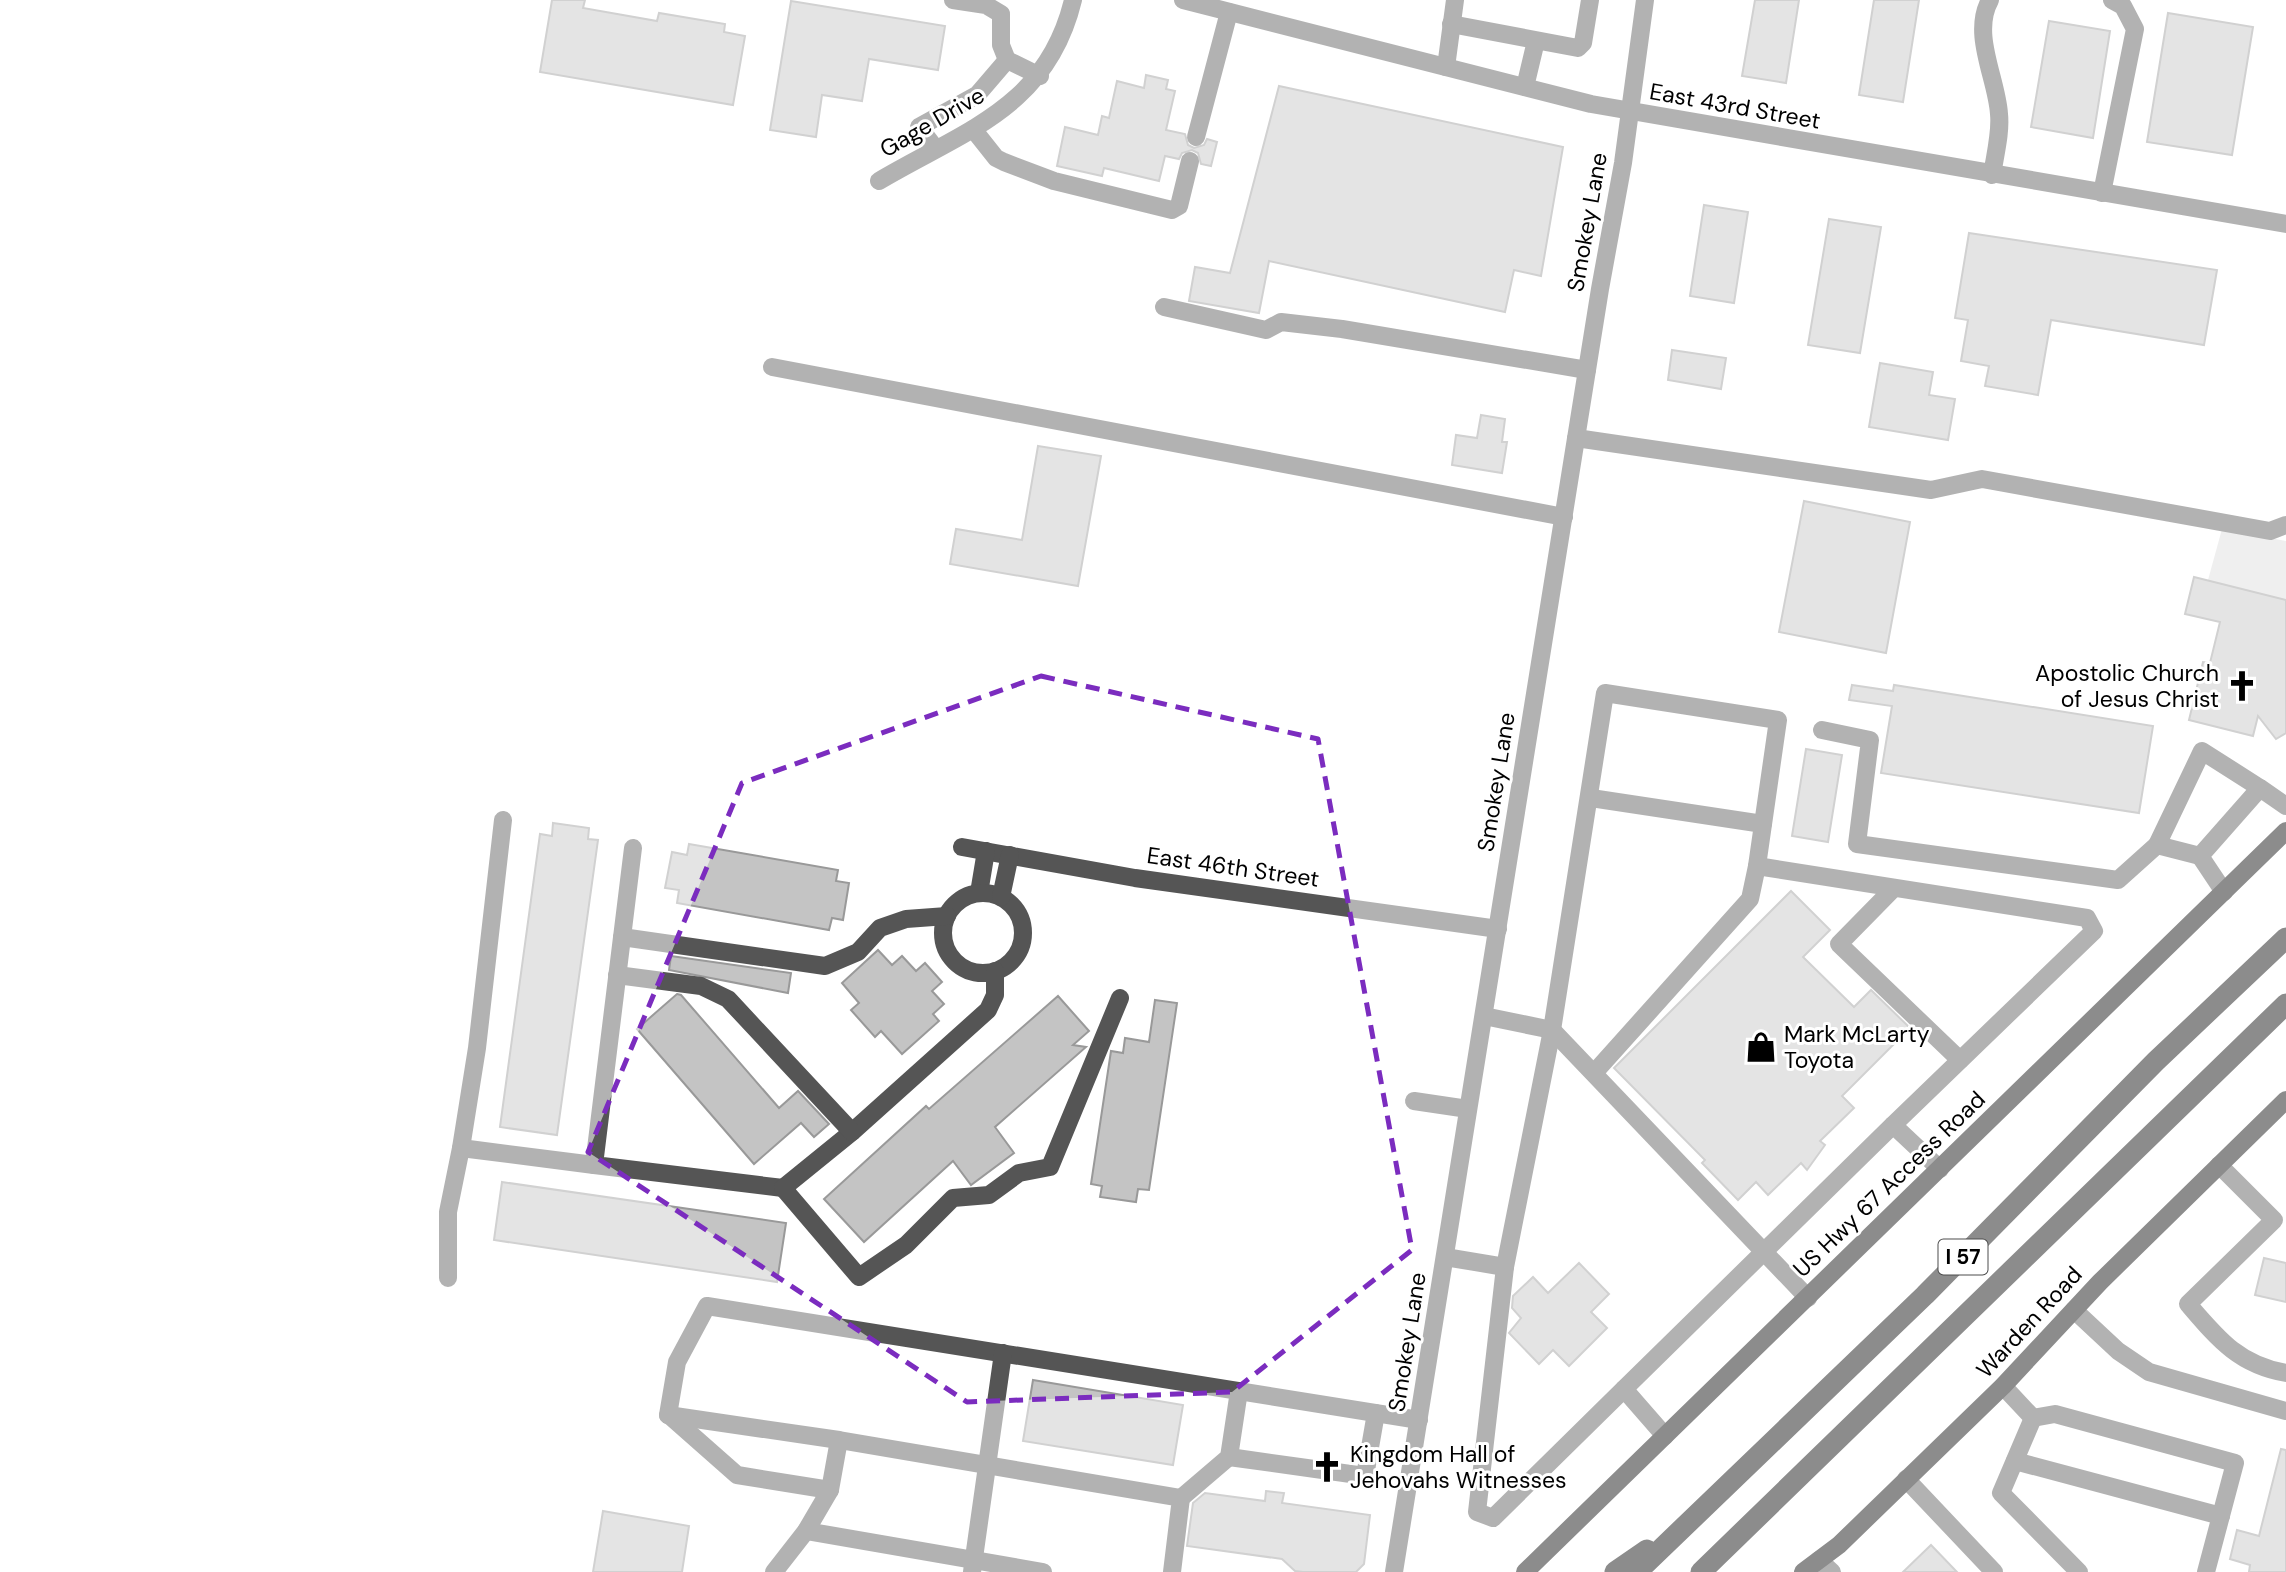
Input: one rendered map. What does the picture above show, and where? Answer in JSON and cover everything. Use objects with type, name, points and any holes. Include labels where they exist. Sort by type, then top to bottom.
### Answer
[{"type":"highway","name":"I 57","points":[[1637,1572],[1925,1295],[2157,1060],[2286,938]]},
{"type":"highway","name":"I 57","points":[[1701,1572],[2286,1004]]},
{"type":"highway","points":[[1615,1572],[1689,1520]]},
{"type":"main road","name":"US Hwy 67 Access Road","points":[[1525,1572],[2286,831]]},
{"type":"main road","name":"Warden Road","points":[[1803,1572],[1826,1566],[1839,1545],[2003,1386],[2074,1310],[2286,1100]]},
{"type":"street","points":[[954,0],[986,5],[1001,14],[1001,45],[1007,60],[1040,76]]},
{"type":"street","name":"Gage Drive","points":[[879,181],[993,118],[1040,76],[1061,39],[1073,0]]},
{"type":"street","name":"East 43rd Street","points":[[1183,0],[1630,112],[2286,224]]},
{"type":"street","points":[[1446,67],[1455,0]]},
{"type":"street","points":[[1451,24],[1581,47],[1590,0]]},
{"type":"street","name":"Smokey Lane","points":[[1394,1572],[1630,112],[1645,0]]},
{"type":"street","points":[[1990,0],[1984,26],[1985,47],[2000,117],[1992,175]]},
{"type":"street","points":[[2102,193],[2135,29],[2123,6],[2112,0]]},
{"type":"street","points":[[1196,137],[1229,12]]},
{"type":"street","points":[[1525,87],[1536,41]]},
{"type":"street","points":[[935,148],[919,127],[977,95],[1007,60]]},
{"type":"street","points":[[977,95],[993,118]]},
{"type":"street","points":[[973,129],[996,158],[1004,162],[1054,181],[1172,210],[1179,206],[1189,161]]},
{"type":"street","points":[[1164,307],[1266,330],[1282,322],[1342,329],[1587,370]]},
{"type":"street","points":[[772,367],[1564,517]]},
{"type":"street","points":[[1576,438],[1931,490],[1982,479],[2270,531],[2286,525]]},
{"type":"street","points":[[1594,1073],[1750,899],[1778,720],[1605,693],[1591,799],[1552,1030],[1505,1267],[1477,1512],[1493,1518],[1893,1125],[2094,932],[2087,918],[1757,866]]},
{"type":"street","points":[[1822,730],[1870,740],[1857,844],[2118,880],[2157,845],[2202,751],[2286,806]]},
{"type":"street","points":[[2200,856],[2260,788]]},
{"type":"street","points":[[1591,799],[1763,824]]},
{"type":"street","points":[[448,1278],[448,1212],[477,1048],[503,820]]},
{"type":"street","points":[[2157,845],[2200,856],[2224,892]]},
{"type":"street","name":"East 46th Street","points":[[962,847],[1135,878],[1498,929]]},
{"type":"street","points":[[594,1165],[632,848]]},
{"type":"street","points":[[979,893],[986,851]]},
{"type":"street","points":[[1001,897],[1010,855]]},
{"type":"street","points":[[1894,888],[1839,944],[1960,1060]]},
{"type":"street","points":[[979,893],[1001,897],[1012,905],[1023,929],[1017,955],[995,971],[970,971],[949,955],[943,930],[947,916],[958,901],[979,893]]},
{"type":"street","points":[[622,937],[825,966],[858,952],[880,928],[906,919],[947,916]]},
{"type":"street","points":[[783,1188],[852,1132],[988,1010],[995,995],[995,971]]},
{"type":"street","points":[[617,975],[701,986],[728,999],[852,1132]]},
{"type":"street","points":[[461,1148],[783,1188],[859,1277],[906,1245],[953,1198],[989,1195],[1019,1173],[1049,1167],[1120,998]]},
{"type":"street","points":[[1484,1016],[1552,1030],[1808,1298]]},
{"type":"street","points":[[1415,1101],[1468,1109]]},
{"type":"street","points":[[1893,1125],[1940,1169]]},
{"type":"street","points":[[2220,1165],[2274,1220],[2188,1304],[2224,1346],[2262,1369],[2286,1373]]},
{"type":"street","points":[[1445,1257],[1505,1267]]},
{"type":"street","points":[[668,1415],[677,1362],[708,1306],[1419,1420]]},
{"type":"street","points":[[2074,1310],[2118,1351],[2149,1371],[2286,1411]]},
{"type":"street","points":[[973,1566],[1003,1353]]},
{"type":"street","points":[[2003,1386],[2033,1418]]},
{"type":"street","points":[[1624,1390],[1665,1436]]},
{"type":"street","points":[[1172,1572],[1181,1498],[1230,1457],[1239,1391]]},
{"type":"street","points":[[1230,1457],[1366,1476],[1376,1413]]},
{"type":"street","points":[[2033,1418],[2055,1414],[2235,1464],[2206,1572]]},
{"type":"street","points":[[668,1415],[839,1440],[1181,1498]]},
{"type":"street","points":[[668,1415],[737,1475],[830,1490]]},
{"type":"street","points":[[2033,1418],[2001,1493],[2080,1572]]},
{"type":"street","points":[[774,1572],[806,1531],[830,1490],[839,1440]]},
{"type":"street","points":[[2015,1461],[2221,1516]]},
{"type":"street","points":[[1906,1479],[1994,1572]]},
{"type":"street","points":[[806,1531],[973,1566],[1043,1572]]},
{"type":"highlighted area","points":[[1041,676],[1318,739],[1412,1250],[1232,1392],[967,1402],[588,1152],[742,783]]},
{"type":"shaded area","points":[[2222,529],[2286,541],[2286,600],[2208,580]]},
{"type":"building","points":[[552,0],[585,0],[583,8],[657,21],[659,13],[725,24],[724,32],[745,36],[733,105],[540,72]]},
{"type":"building","points":[[1755,0],[1799,0],[1786,83],[1742,76]]},
{"type":"building","points":[[1874,0],[1919,0],[1903,102],[1859,95]]},
{"type":"building","points":[[791,1],[945,26],[938,70],[869,59],[862,101],[822,95],[816,137],[770,130]]},
{"type":"building","points":[[2168,13],[2253,27],[2232,155],[2147,142]]},
{"type":"building","points":[[2049,21],[2110,31],[2093,138],[2031,127]]},
{"type":"building","points":[[1146,75],[1168,80],[1166,89],[1175,91],[1166,130],[1185,134],[1188,145],[1194,148],[1204,145],[1207,139],[1217,142],[1211,166],[1201,164],[1198,153],[1192,150],[1182,153],[1179,159],[1165,156],[1159,181],[1104,168],[1102,176],[1057,166],[1065,127],[1098,135],[1102,116],[1109,118],[1117,81],[1144,88]]},
{"type":"building","points":[[1279,86],[1563,147],[1541,276],[1514,270],[1505,312],[1269,261],[1259,313],[1189,301],[1195,267],[1230,273]]},
{"type":"building","points":[[1704,205],[1748,212],[1734,303],[1690,296]]},
{"type":"building","points":[[1829,219],[1881,227],[1860,353],[1808,345]]},
{"type":"building","points":[[1969,233],[2217,270],[2204,345],[2051,320],[2038,395],[1985,386],[1989,366],[1961,361],[1968,320],[1955,318]]},
{"type":"building","points":[[1672,350],[1726,358],[1721,389],[1668,380]]},
{"type":"building","points":[[1880,363],[1933,372],[1929,395],[1955,399],[1948,440],[1869,427]]},
{"type":"building","points":[[1481,415],[1505,419],[1502,442],[1507,442],[1502,473],[1452,465],[1456,435],[1477,438]]},
{"type":"building","points":[[1038,446],[1101,456],[1078,586],[950,564],[956,529],[1022,540]]},
{"type":"building","points":[[1804,501],[1910,522],[1886,653],[1779,632]]},
{"type":"building","points":[[2194,577],[2286,600],[2286,733],[2276,739],[2258,716],[2253,736],[2189,720],[2203,662],[2210,663],[2220,622],[2185,614]]},
{"type":"building","points":[[1852,685],[1893,691],[1894,685],[2153,726],[2139,813],[1881,773],[1892,706],[1849,700]]},
{"type":"building","points":[[1806,749],[1842,755],[1828,842],[1792,836]]},
{"type":"building","points":[[553,823],[589,828],[588,839],[598,840],[557,1135],[500,1127],[540,834],[552,836]]},
{"type":"building","points":[[689,844],[838,870],[836,881],[849,883],[843,920],[832,918],[829,930],[677,903],[679,890],[665,888],[672,852],[687,855]]},
{"type":"building","name":"Mark McLarty Toyota","points":[[1791,891],[1830,930],[1803,957],[1854,1007],[1871,990],[1910,1028],[1842,1096],[1854,1108],[1820,1141],[1825,1145],[1807,1170],[1801,1163],[1768,1195],[1756,1182],[1738,1200],[1702,1163],[1705,1160],[1614,1068]]},
{"type":"building","points":[[878,950],[892,965],[902,956],[916,971],[925,963],[942,982],[932,991],[944,1004],[933,1014],[939,1021],[902,1054],[881,1031],[875,1037],[851,1010],[859,1003],[842,983]]},
{"type":"building","points":[[671,956],[791,973],[788,993],[669,970]]},
{"type":"building","points":[[677,994],[681,995],[779,1108],[798,1091],[829,1124],[814,1137],[801,1123],[754,1164],[637,1029]]},
{"type":"building","points":[[1058,996],[1089,1031],[1073,1045],[1086,1047],[995,1127],[1014,1153],[971,1185],[953,1161],[864,1242],[824,1199],[926,1106],[929,1109]]},
{"type":"building","points":[[1155,1000],[1177,1003],[1149,1190],[1138,1189],[1136,1202],[1100,1197],[1102,1186],[1091,1184],[1111,1051],[1123,1053],[1125,1038],[1149,1042]]},
{"type":"building","points":[[502,1182],[786,1223],[777,1282],[494,1240]]},
{"type":"building","points":[[2264,1258],[2286,1263],[2286,1302],[2255,1295]]},
{"type":"building","points":[[1579,1263],[1609,1294],[1591,1312],[1607,1328],[1569,1366],[1553,1350],[1539,1364],[1509,1333],[1521,1318],[1512,1308],[1513,1296],[1533,1277],[1548,1293]]},
{"type":"building","points":[[1033,1380],[1183,1405],[1173,1465],[1023,1441]]},
{"type":"building","points":[[2281,1449],[2286,1450],[2286,1572],[2249,1572],[2250,1565],[2230,1559],[2237,1530],[2259,1536]]},
{"type":"building","points":[[1266,1491],[1284,1493],[1282,1503],[1370,1515],[1364,1564],[1356,1572],[1303,1572],[1295,1571],[1282,1559],[1187,1546],[1193,1503],[1205,1493],[1265,1501]]},
{"type":"building","points":[[603,1511],[689,1526],[682,1572],[593,1572]]},
{"type":"building","points":[[1931,1545],[1957,1572],[1903,1572]]},
{"type":"place","name":"Apostolic Church of Jesus Christ","points":[[2242,686]]},
{"type":"place","name":"Mark McLarty Toyota","points":[[1761,1047]]},
{"type":"place","name":"Kingdom Hall of Jehovahs Witnesses","points":[[1327,1467]]}]
